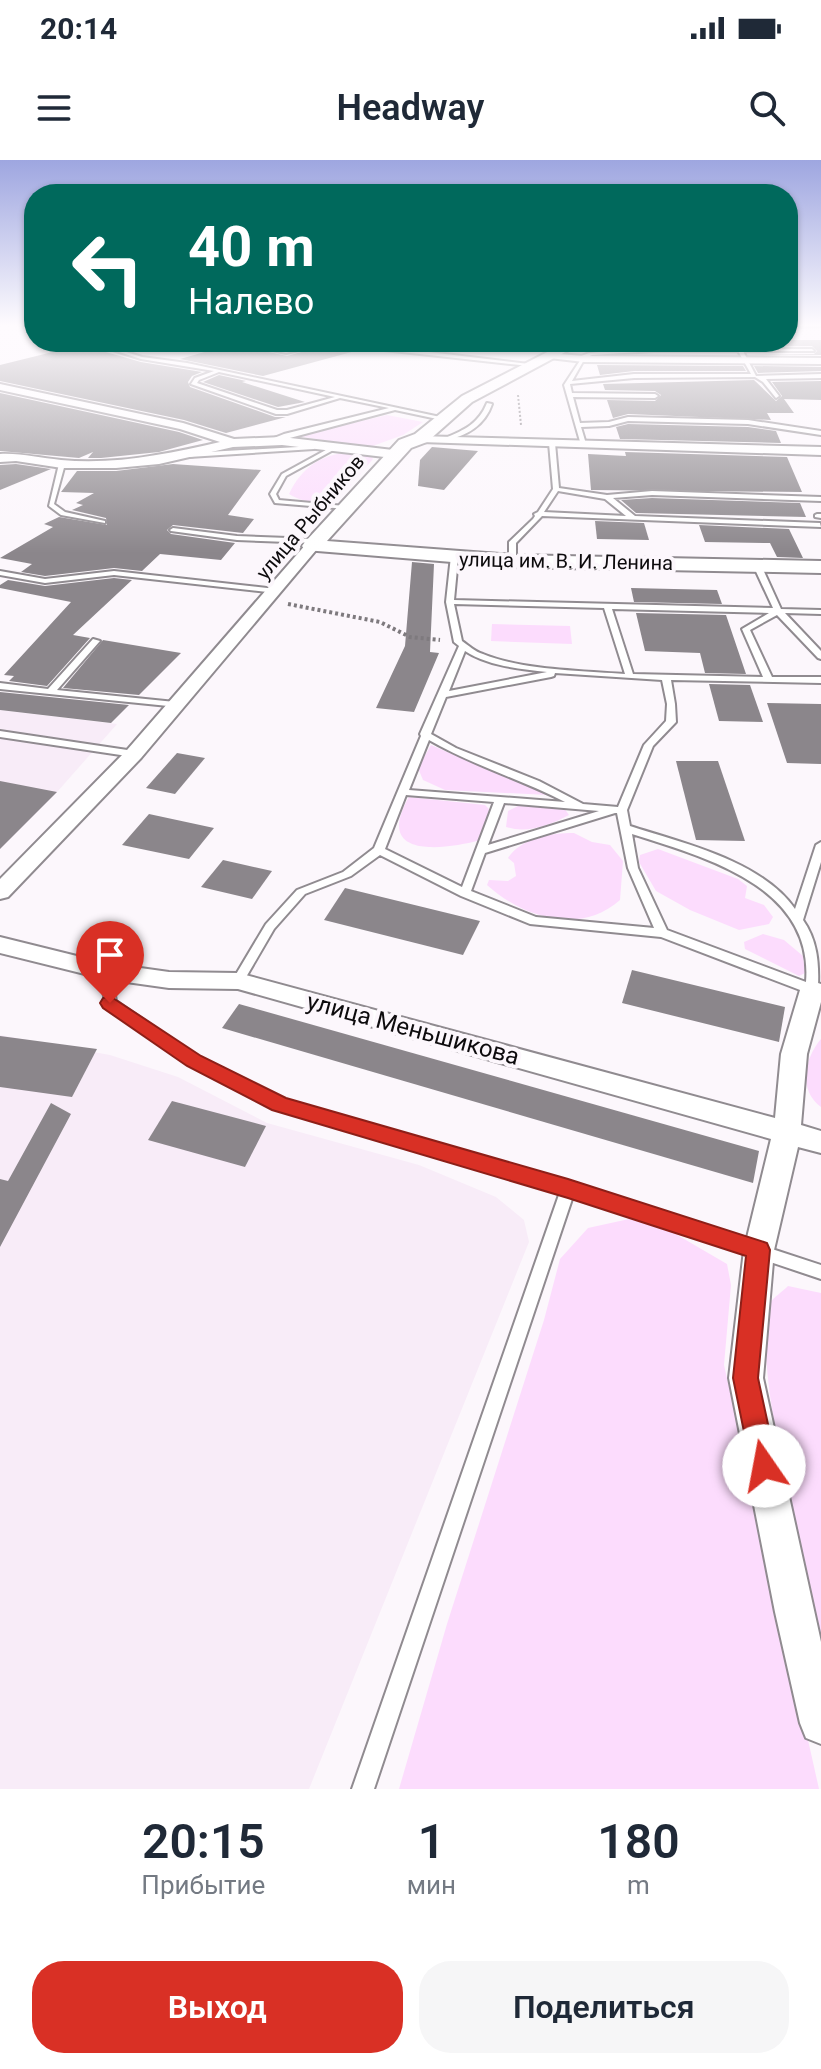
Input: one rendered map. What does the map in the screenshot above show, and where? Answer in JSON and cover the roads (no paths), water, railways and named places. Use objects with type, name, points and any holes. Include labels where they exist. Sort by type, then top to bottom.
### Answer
[{"type":"main road","name":"улица Рыбников","points":[[314,544],[393,454],[405,444],[421,438],[464,401]]},
{"type":"main road","name":"улица им. В. И. Ленина","points":[[314,544],[512,561],[821,567]]},
{"type":"street","points":[[66,401],[183,426],[233,443]]},
{"type":"street","points":[[421,438],[821,451]]},
{"type":"street","points":[[0,458],[16,457],[62,464],[116,464],[182,455],[233,443],[271,441],[393,454]]},
{"type":"street","name":"улица Рыбников","points":[[0,892],[134,754],[314,544]]},
{"type":"street","name":"улица Меньшикова","points":[[0,945],[105,971],[169,980],[238,981],[821,1142]]},
{"type":"street","points":[[816,991],[794,1054],[787,1132],[759,1250],[746,1378],[794,1612],[821,1723]]},
{"type":"lane","points":[[244,401],[276,412],[326,401]]},
{"type":"lane","points":[[360,401],[442,418]]},
{"type":"lane","points":[[572,401],[583,444]]},
{"type":"lane","points":[[447,439],[476,425],[487,414],[489,404]]},
{"type":"lane","points":[[271,441],[289,434],[357,421],[395,408]]},
{"type":"lane","points":[[579,425],[609,424],[628,419],[748,422],[821,433]]},
{"type":"lane","points":[[512,561],[513,542],[556,489],[552,443]]},
{"type":"lane","points":[[182,455],[246,449],[332,447]]},
{"type":"lane","points":[[332,447],[284,475],[273,494],[277,502],[345,508]]},
{"type":"lane","points":[[62,464],[51,505],[63,514],[103,522]]},
{"type":"lane","points":[[556,489],[607,497],[652,493],[821,499]]},
{"type":"lane","points":[[607,497],[633,518]]},
{"type":"lane","points":[[537,514],[821,525],[810,499]]},
{"type":"lane","points":[[173,530],[314,544]]},
{"type":"lane","points":[[238,981],[270,927],[301,892],[347,874],[379,850],[425,734],[444,695],[460,645],[450,602],[454,558]]},
{"type":"lane","points":[[757,565],[778,611],[821,656]]},
{"type":"lane","points":[[0,573],[45,581],[114,573],[272,596]]},
{"type":"lane","points":[[450,602],[821,612]]},
{"type":"lane","points":[[608,608],[629,674]]},
{"type":"lane","points":[[768,678],[746,629],[778,611]]},
{"type":"lane","points":[[50,692],[96,641]]},
{"type":"lane","points":[[460,645],[498,663],[561,672],[629,674],[666,679],[821,680]]},
{"type":"lane","points":[[444,695],[561,672]]},
{"type":"lane","points":[[662,933],[633,868],[619,810],[649,745],[671,722],[666,679]]},
{"type":"lane","points":[[0,686],[175,705]]},
{"type":"lane","points":[[0,734],[134,754]]},
{"type":"lane","points":[[425,734],[453,750],[536,783],[581,807]]},
{"type":"lane","points":[[402,792],[619,810]]},
{"type":"lane","points":[[465,893],[484,850],[500,800]]},
{"type":"lane","points":[[484,850],[619,810]]},
{"type":"lane","points":[[379,850],[465,893],[534,921],[662,933],[816,991],[813,959],[798,918],[778,896],[733,865],[625,828]]},
{"type":"lane","points":[[798,918],[821,845]]},
{"type":"lane","points":[[105,971],[110,1003],[194,1061],[280,1104],[568,1188],[821,1272]]},
{"type":"lane","points":[[363,1789],[568,1188]]}]
